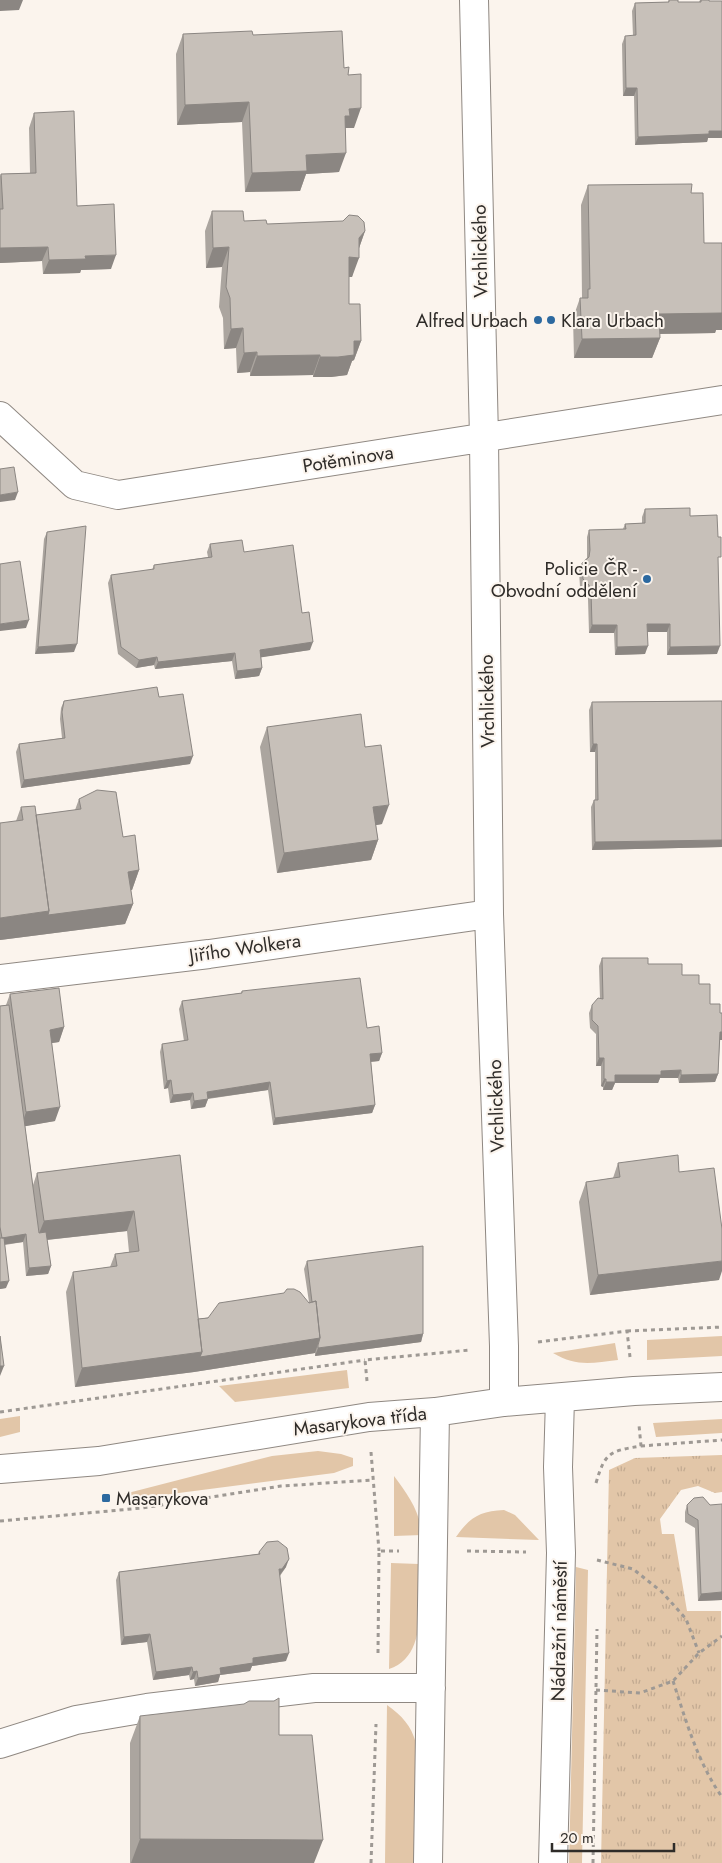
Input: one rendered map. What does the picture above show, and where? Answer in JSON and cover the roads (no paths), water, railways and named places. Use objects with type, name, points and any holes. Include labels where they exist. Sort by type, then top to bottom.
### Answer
[{"type":"street","name":"Vrchlického","points":[[474,0],[484,438],[489,914],[504,1346],[504,1402]]},
{"type":"street","name":"Potěminova","points":[[0,416],[75,485],[118,495],[722,400]]},
{"type":"street","name":"Jiřího Wolkera","points":[[0,979],[209,954],[489,914]]},
{"type":"street","name":"Masarykova třída","points":[[0,1469],[99,1461],[369,1417],[435,1412],[504,1402],[560,1399],[634,1391],[722,1387]]},
{"type":"street","name":"Nádražní náměstí","points":[[553,1863],[561,1553],[558,1467],[560,1399]]},
{"type":"street","points":[[428,1863],[435,1412]]},
{"type":"street","points":[[0,1744],[76,1720],[146,1708],[314,1688],[431,1688]]},
{"type":"place","name":"Alfred Urbach","points":[[538,320]]},
{"type":"place","name":"Klara Urbach","points":[[551,320]]},
{"type":"place","name":"Policie ČR - Obvodní oddělení","points":[[647,579]]},
{"type":"place","name":"Masarykova","points":[[106,1498]]}]
